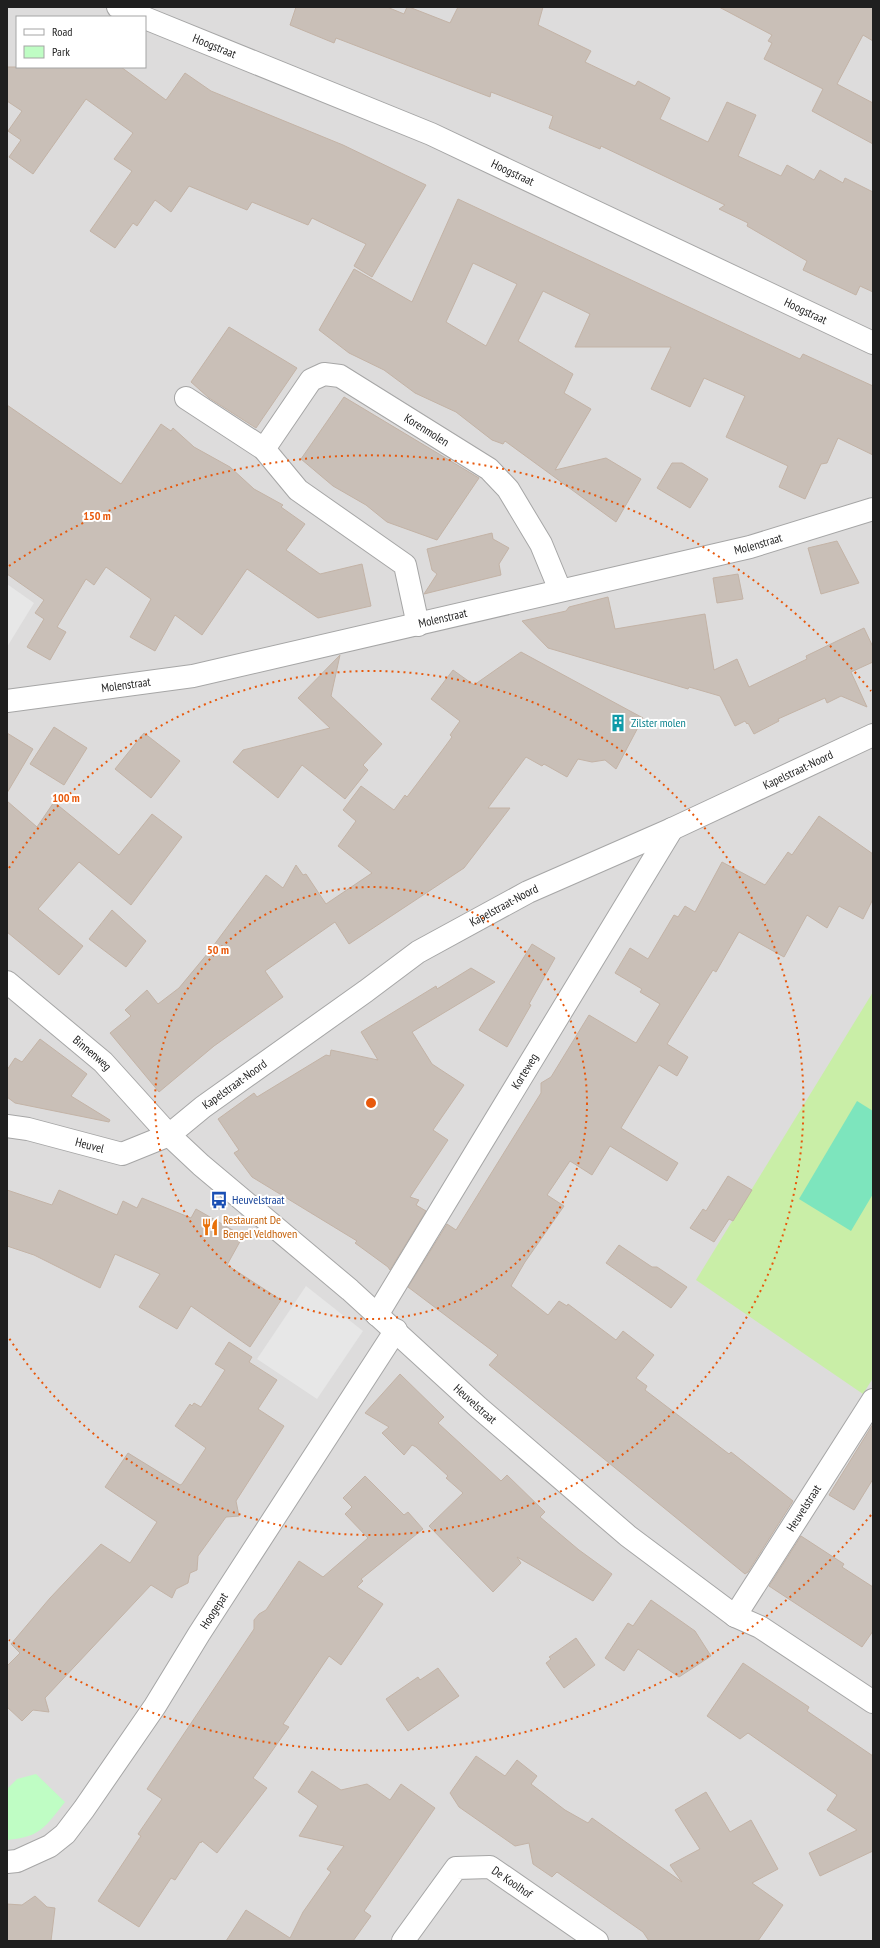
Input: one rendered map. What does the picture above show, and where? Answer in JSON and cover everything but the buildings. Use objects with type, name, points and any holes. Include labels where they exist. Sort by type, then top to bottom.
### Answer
[{"type":"street","name":"Hoogstraat","points":[[118,7],[141,16]]},
{"type":"street","name":"Hoogstraat","points":[[146,18],[431,134],[873,343]]},
{"type":"street","name":"Korenmolen","points":[[264,449],[311,380],[324,374],[340,376],[489,469],[508,489],[541,544],[560,590]]},
{"type":"street","points":[[186,398],[264,449],[298,490],[405,565],[418,625]]},
{"type":"street","name":"Molenstraat","points":[[7,701],[193,676],[750,547],[873,509]]},
{"type":"street","name":"Kapelstraat-Noord","points":[[169,1134],[209,1102],[366,991],[418,952],[528,892],[672,828],[873,735]]},
{"type":"street","name":"Korteweg","points":[[377,1315],[672,828]]},
{"type":"street","name":"Binnenweg","points":[[7,982],[103,1062],[169,1134]]},
{"type":"street","name":"Heuvel","points":[[7,1126],[28,1129],[122,1154],[169,1134]]},
{"type":"street","name":"Heuvelstraat","points":[[169,1134],[201,1165],[350,1290],[396,1330],[478,1407],[628,1536],[735,1616],[760,1627],[873,1702]]},
{"type":"street","name":"Hoogepat","points":[[7,1862],[17,1861],[50,1846],[65,1834],[80,1814],[155,1706],[199,1634],[396,1330]]},
{"type":"street","name":"Heuvelstraat","points":[[735,1616],[873,1400]]},
{"type":"street","name":"De Koolhof","points":[[403,1941],[456,1868],[490,1867],[597,1941]]},
{"type":"shaded area","points":[[7,7],[873,7],[873,1941],[7,1941]]},
{"type":"shaded area","points":[[7,584],[34,603],[7,647]]},
{"type":"shaded area","points":[[306,1286],[363,1331],[317,1399],[257,1359]]},
{"type":"green space","points":[[873,992],[873,1378],[863,1394],[696,1280]]},
{"type":"green space","points":[[857,1101],[873,1111],[873,1194],[851,1231],[799,1199]]},
{"type":"green space","points":[[36,1774],[65,1802],[47,1824],[35,1833],[18,1839],[7,1840],[7,1789],[17,1779]]},
{"type":"place","name":"Zilster molen","points":[[618,723]]},
{"type":"place","name":"Heuvelstraat","points":[[219,1200]]},
{"type":"place","name":"Restaurant De Bengel Veldhoven","points":[[210,1227]]}]
